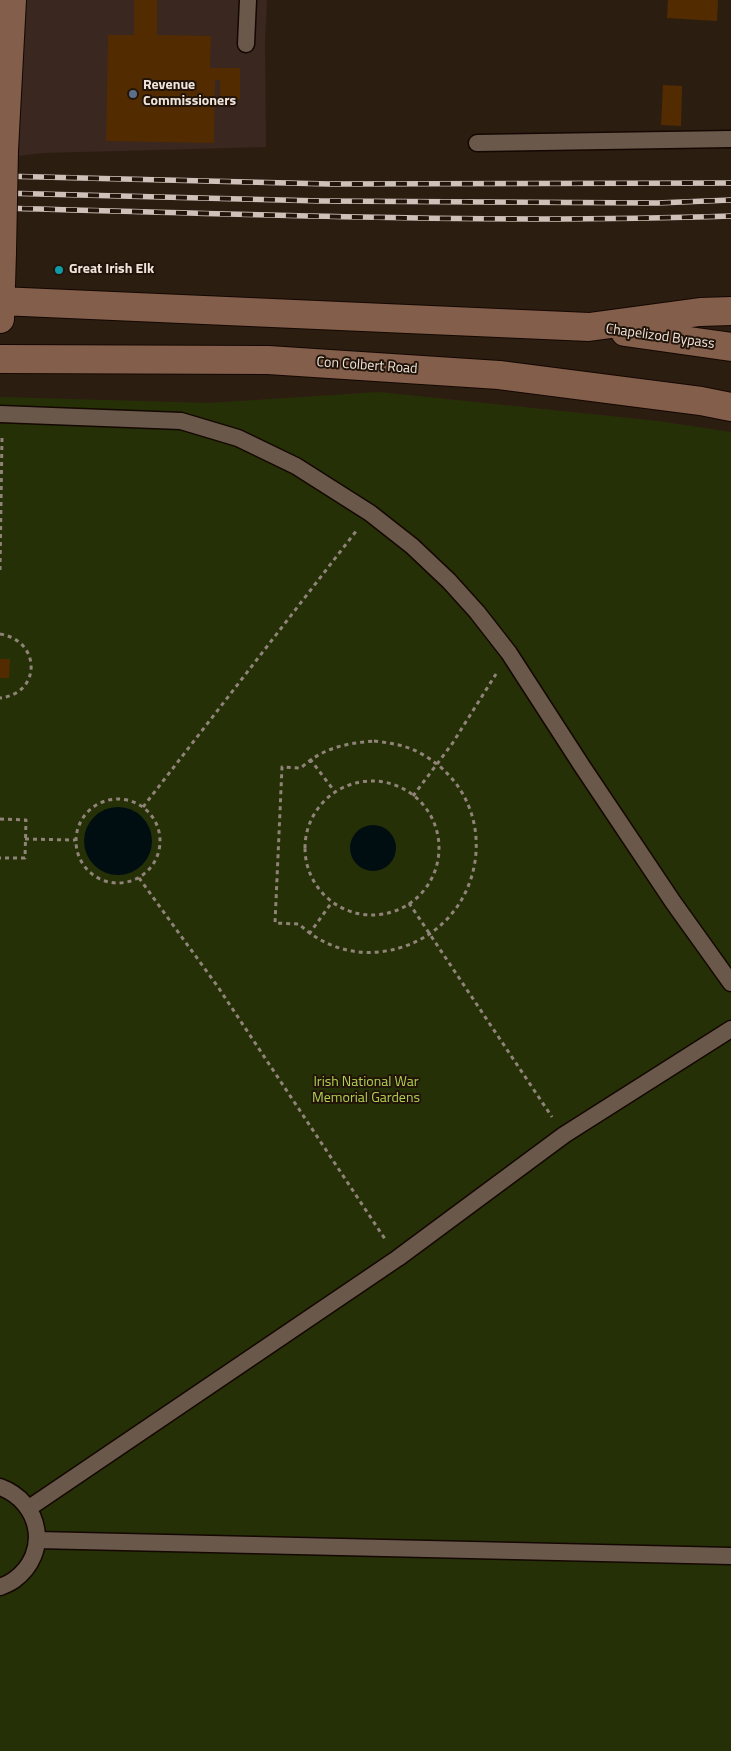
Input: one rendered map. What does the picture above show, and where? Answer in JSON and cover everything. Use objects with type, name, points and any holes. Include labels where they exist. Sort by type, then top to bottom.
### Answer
[{"type":"main road","points":[[0,319],[4,150],[12,0]]},
{"type":"main road","points":[[0,301],[589,327],[700,312],[731,311]]},
{"type":"main road","name":"Chapelizod Bypass","points":[[589,327],[731,347]]},
{"type":"main road","name":"Con Colbert Road","points":[[0,359],[268,360],[499,375],[731,406]]},
{"type":"lane","points":[[246,44],[248,0]]},
{"type":"lane","points":[[477,143],[731,139]]},
{"type":"lane","points":[[1,414],[181,421],[238,438],[296,466],[370,513],[412,546],[449,581],[477,612],[509,653],[582,766],[731,983]]},
{"type":"lane","points":[[29,1508],[398,1258],[564,1135],[731,1029]]},
{"type":"lane","points":[[0,1486],[20,1498],[29,1508],[35,1524],[37,1540],[34,1556],[25,1570],[13,1581],[0,1587]]},
{"type":"lane","points":[[37,1540],[731,1556]]},
{"type":"path","points":[[0,570],[1,414]]},
{"type":"path","points":[[143,807],[370,513]]},
{"type":"path","points":[[0,634],[9,635],[18,640],[28,652],[32,667],[29,678],[17,693],[7,698],[0,698]]},
{"type":"path","points":[[413,796],[438,765],[509,653]]},
{"type":"path","points":[[374,741],[397,744],[418,752],[438,765],[452,778],[471,812],[476,832],[474,871],[468,890],[458,907],[430,934],[412,945],[391,951],[370,953],[349,951],[328,944],[310,934],[300,924],[275,923],[282,767],[301,768],[310,759],[330,748],[352,742],[374,741]]},
{"type":"path","points":[[310,759],[336,792]]},
{"type":"path","points":[[381,782],[403,789],[429,812],[437,833],[438,856],[432,878],[426,888],[399,909],[376,914],[353,912],[332,902],[315,883],[310,871],[305,846],[311,821],[317,810],[336,792],[357,783],[381,782]]},
{"type":"path","points":[[110,799],[122,799],[134,801],[152,815],[158,826],[160,844],[156,861],[149,871],[139,878],[125,883],[110,883],[96,878],[85,868],[78,855],[76,840],[82,818],[90,809],[110,799]]},
{"type":"path","points":[[0,819],[26,820],[25,858],[0,858]]},
{"type":"path","points":[[25,839],[76,840]]},
{"type":"path","points":[[139,878],[218,987],[398,1258]]},
{"type":"path","points":[[310,934],[332,902]]},
{"type":"path","points":[[409,903],[564,1135]]},
{"type":"shaded area","name":"Revenue Commissioners","points":[[0,0],[267,0],[265,40],[266,147],[43,153],[0,158]]},
{"type":"shaded area","points":[[118,807],[131,810],[142,817],[149,828],[152,841],[149,854],[142,865],[131,872],[118,875],[105,872],[94,865],[87,854],[84,841],[87,828],[94,817],[105,810]]},
{"type":"shaded area","points":[[373,825],[386,829],[392,835],[396,848],[392,861],[386,867],[373,871],[360,867],[354,861],[350,848],[354,835],[360,829]]},
{"type":"green space","name":"Irish National War Memorial Gardens","points":[[379,392],[658,421],[731,432],[731,1751],[0,1751],[0,397],[209,403]]},
{"type":"building","points":[[134,0],[157,0],[157,35],[211,36],[210,68],[240,68],[240,99],[220,99],[220,80],[215,80],[214,143],[106,141],[108,35],[134,35]]},
{"type":"building","points":[[668,0],[718,0],[717,21],[667,18]]},
{"type":"building","points":[[663,85],[682,86],[681,126],[661,125]]},
{"type":"building","points":[[0,659],[10,659],[9,678],[0,678]]},
{"type":"railway","points":[[0,176],[329,184],[731,183]]},
{"type":"railway","points":[[0,193],[321,201],[657,203],[731,200]]},
{"type":"railway","points":[[0,208],[457,219],[731,216]]},
{"type":"place","name":"Revenue Commissioners","points":[[133,94]]},
{"type":"place","name":"Great Irish Elk","points":[[59,270]]}]
